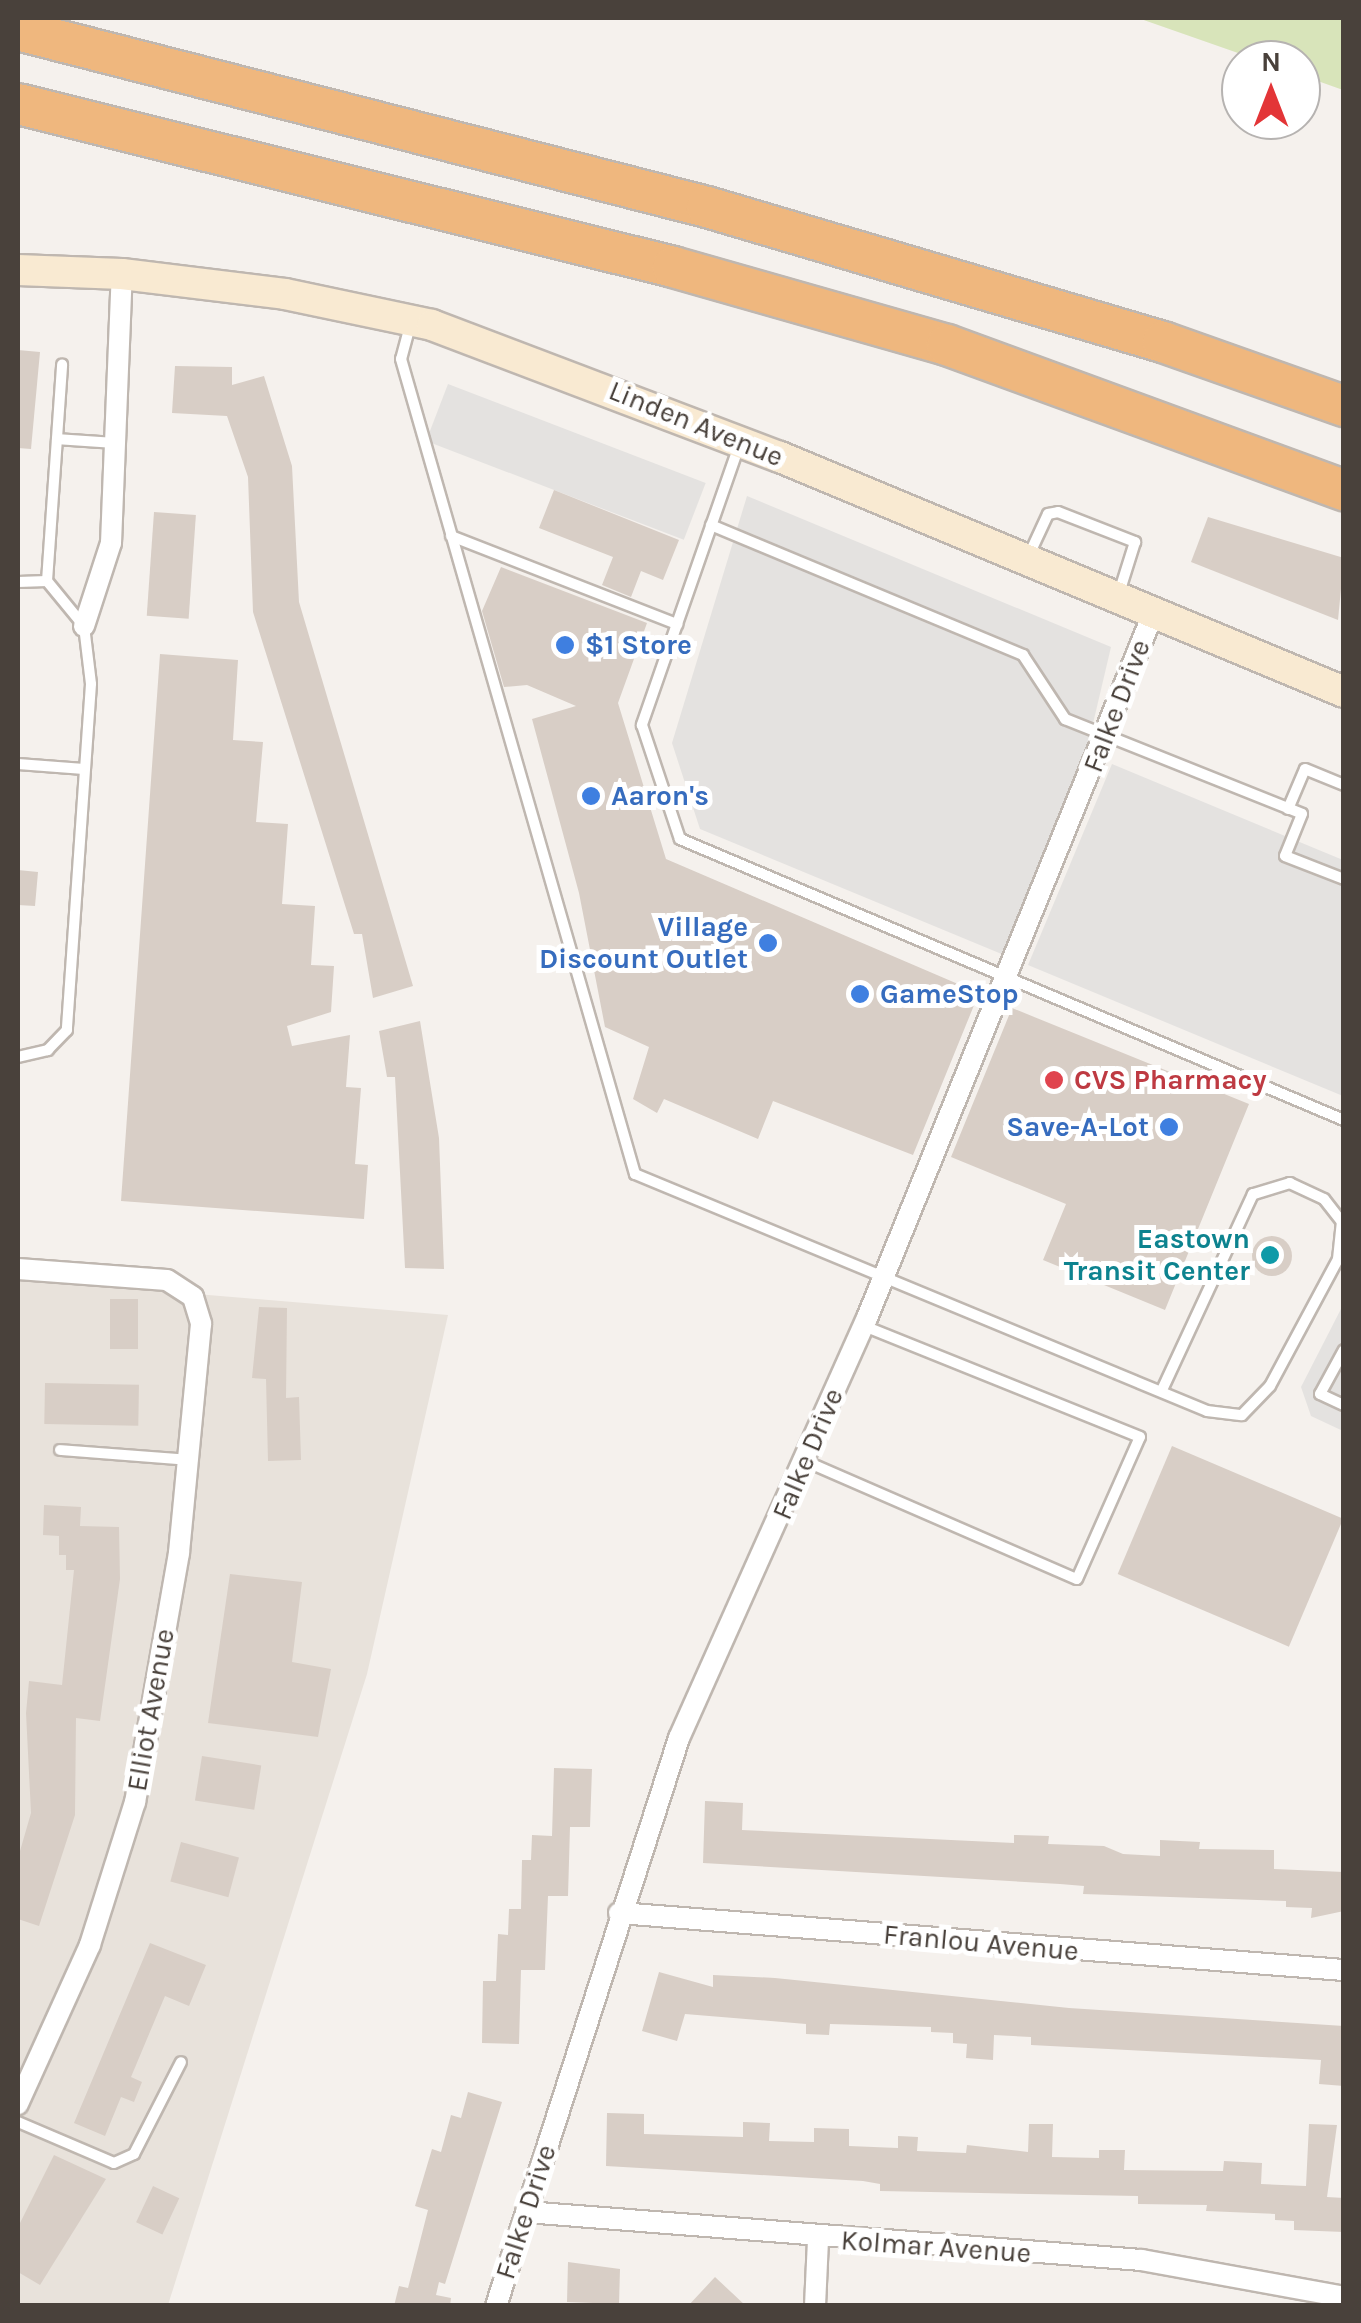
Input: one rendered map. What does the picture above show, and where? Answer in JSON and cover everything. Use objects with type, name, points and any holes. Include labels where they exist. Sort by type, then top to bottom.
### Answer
[{"type":"highway","points":[[23,32],[597,176],[1344,393]]},
{"type":"highway","points":[[34,108],[673,267],[947,344],[1344,490]]},
{"type":"highway","points":[[1163,342],[1344,406]]},
{"type":"main road","name":"Linden Avenue","points":[[18,270],[122,274],[326,300],[412,319],[740,442],[1344,692]]},
{"type":"street","points":[[84,626],[110,543],[122,274]]},
{"type":"street","name":"Falke Drive","points":[[496,2306],[619,1912],[679,1738],[864,1326],[1154,614]]},
{"type":"street","name":"Elliot Avenue","points":[[18,1269],[167,1280],[193,1297],[201,1324],[190,1460],[135,1802],[90,1945],[18,2104]]},
{"type":"street","name":"Franlou Avenue","points":[[619,1912],[1344,1970]]},
{"type":"street","name":"Kolmar Avenue","points":[[526,2212],[818,2239],[1141,2260],[1344,2297]]},
{"type":"street","points":[[816,2306],[818,2239]]},
{"type":"lane","points":[[412,319],[402,360],[634,1174],[1206,1411],[1242,1415],[1270,1386],[1338,1259],[1342,1222],[1324,1199],[1290,1183],[1253,1194],[1162,1390]]},
{"type":"lane","points":[[18,1057],[48,1050],[68,1030],[91,684],[84,626],[47,581],[62,365]]},
{"type":"lane","points":[[58,438],[114,443]]},
{"type":"lane","points":[[740,442],[642,725],[680,839],[1344,1120]]},
{"type":"lane","points":[[1026,560],[1048,514],[1058,512],[1135,542],[1117,599]]},
{"type":"lane","points":[[711,526],[1024,655],[1065,719],[1302,814],[1285,856],[1344,879]]},
{"type":"lane","points":[[452,536],[677,624]]},
{"type":"lane","points":[[18,582],[47,581]]},
{"type":"lane","points":[[18,764],[84,769]]},
{"type":"lane","points":[[1288,809],[1305,769],[1344,785]]},
{"type":"lane","points":[[805,1461],[1077,1580],[1140,1437],[864,1326]]},
{"type":"lane","points":[[1344,1350],[1320,1394],[1344,1405]]},
{"type":"lane","points":[[60,1450],[190,1460]]},
{"type":"lane","points":[[18,2122],[114,2164],[134,2154],[181,2062]]},
{"type":"shaded area","points":[[448,384],[706,483],[684,540],[426,441]]},
{"type":"shaded area","points":[[747,496],[1111,647],[1087,749],[1004,955],[700,829],[672,743]]},
{"type":"shaded area","points":[[1112,764],[1343,860],[1343,1096],[1028,965]]},
{"type":"shaded area","points":[[18,1279],[448,1315],[367,1674],[168,2305],[18,2305]]},
{"type":"shaded area","points":[[1343,1305],[1343,1431],[1311,1416],[1301,1387]]},
{"type":"green space","points":[[1138,18],[1343,18],[1343,90],[1321,82],[1321,40],[1221,40],[1221,47]]},
{"type":"building","points":[[18,350],[40,352],[31,449],[18,448]]},
{"type":"building","points":[[175,366],[232,367],[232,385],[264,376],[292,466],[299,602],[413,986],[373,998],[362,934],[354,934],[253,612],[248,477],[227,416],[172,413]]},
{"type":"building","points":[[554,490],[679,540],[663,580],[641,571],[631,597],[602,585],[613,557],[539,528]]},
{"type":"building","points":[[154,512],[196,515],[189,619],[147,616]]},
{"type":"building","points":[[1208,517],[1344,558],[1338,620],[1191,562]]},
{"type":"building","points":[[501,567],[647,623],[618,703],[666,859],[979,993],[913,1155],[773,1101],[758,1139],[664,1099],[657,1113],[633,1099],[649,1047],[605,1027],[579,893],[532,719],[576,706],[527,685],[504,687],[482,611]]},
{"type":"building","points":[[160,654],[238,660],[233,740],[263,742],[256,822],[288,824],[282,904],[315,906],[311,965],[334,966],[331,1012],[287,1026],[292,1046],[350,1035],[346,1087],[361,1088],[355,1164],[368,1165],[364,1219],[121,1201]]},
{"type":"building","points":[[18,870],[38,872],[35,906],[18,905]]},
{"type":"building","points":[[1012,1008],[1249,1104],[1165,1310],[1043,1260],[1066,1204],[951,1157]]},
{"type":"building","points":[[420,1021],[439,1138],[444,1269],[405,1268],[395,1077],[387,1077],[379,1031]]},
{"type":"building","name":"Eastown Transit Center","points":[[1272,1236],[1286,1242],[1292,1256],[1286,1270],[1272,1276],[1258,1270],[1252,1256],[1258,1242]]},
{"type":"building","points":[[110,1299],[138,1299],[138,1349],[110,1349]]},
{"type":"building","points":[[259,1307],[287,1308],[286,1398],[299,1397],[301,1460],[268,1461],[266,1379],[252,1378]]},
{"type":"building","points":[[45,1383],[139,1385],[138,1426],[44,1424]]},
{"type":"building","points":[[1172,1446],[1343,1519],[1289,1647],[1118,1574]]},
{"type":"building","points":[[44,1505],[81,1507],[80,1526],[119,1527],[120,1579],[100,1721],[76,1718],[75,1815],[39,1926],[18,1919],[18,1858],[31,1813],[26,1713],[29,1681],[62,1685],[74,1570],[66,1570],[66,1555],[59,1555],[59,1536],[43,1535]]},
{"type":"building","points":[[230,1574],[302,1582],[292,1662],[331,1669],[318,1737],[208,1723]]},
{"type":"building","points":[[202,1756],[261,1765],[254,1810],[195,1800]]},
{"type":"building","points":[[554,1768],[592,1769],[590,1827],[570,1827],[568,1896],[548,1896],[545,1970],[521,1970],[519,2044],[482,2043],[483,1981],[496,1981],[498,1934],[508,1935],[509,1909],[521,1909],[522,1860],[531,1860],[532,1835],[552,1836]]},
{"type":"building","points":[[705,1801],[743,1803],[742,1830],[1014,1843],[1014,1835],[1049,1836],[1048,1844],[1104,1846],[1123,1854],[1160,1856],[1160,1840],[1200,1842],[1199,1849],[1274,1850],[1274,1869],[1344,1872],[1344,1911],[1311,1918],[1312,1908],[1286,1907],[1286,1901],[1083,1894],[1084,1886],[1060,1884],[703,1863]]},
{"type":"building","points":[[181,1842],[239,1858],[228,1897],[170,1882]]},
{"type":"building","points":[[150,1943],[206,1965],[189,2006],[165,1996],[131,2077],[142,2082],[134,2102],[121,2097],[105,2136],[74,2123]]},
{"type":"building","points":[[659,1972],[713,1987],[713,1975],[775,1978],[1069,2008],[1344,2026],[1344,2086],[1319,2084],[1321,2060],[1031,2045],[1031,2037],[994,2035],[993,2060],[966,2058],[967,2044],[953,2043],[953,2033],[931,2032],[931,2027],[830,2024],[829,2035],[806,2034],[806,2024],[685,2014],[677,2041],[642,2031]]},
{"type":"building","points":[[468,2092],[502,2102],[445,2284],[439,2282],[436,2295],[451,2298],[450,2306],[394,2306],[399,2286],[408,2288],[428,2210],[415,2206],[432,2149],[441,2152],[451,2115],[461,2118]]},
{"type":"building","points":[[607,2113],[644,2114],[644,2134],[743,2137],[743,2122],[770,2123],[769,2141],[814,2142],[814,2128],[849,2129],[849,2146],[898,2148],[898,2136],[918,2137],[917,2151],[966,2153],[967,2145],[1028,2152],[1029,2124],[1053,2124],[1052,2157],[1099,2158],[1099,2150],[1125,2150],[1124,2170],[1223,2171],[1224,2161],[1262,2163],[1261,2184],[1306,2186],[1309,2124],[1337,2125],[1327,2197],[1344,2198],[1344,2232],[1294,2230],[1294,2221],[1275,2220],[1275,2214],[1206,2211],[1207,2205],[1138,2204],[1138,2196],[880,2191],[880,2184],[863,2181],[606,2166]]},
{"type":"building","points":[[54,2155],[106,2179],[40,2285],[18,2272],[18,2227]]},
{"type":"building","points":[[153,2186],[179,2198],[162,2235],[136,2222]]},
{"type":"building","points":[[568,2262],[620,2269],[619,2304],[567,2302]]},
{"type":"building","points":[[715,2277],[746,2306],[688,2306]]},
{"type":"place","name":"$1 Store","points":[[565,645]]},
{"type":"place","name":"Aaron's","points":[[591,796]]},
{"type":"place","name":"Village Discount Outlet","points":[[768,943]]},
{"type":"place","name":"GameStop","points":[[860,994]]},
{"type":"place","name":"CVS Pharmacy","points":[[1054,1080]]},
{"type":"place","name":"Save-A-Lot","points":[[1169,1127]]},
{"type":"place","name":"Eastown Transit Center","points":[[1270,1255]]}]
